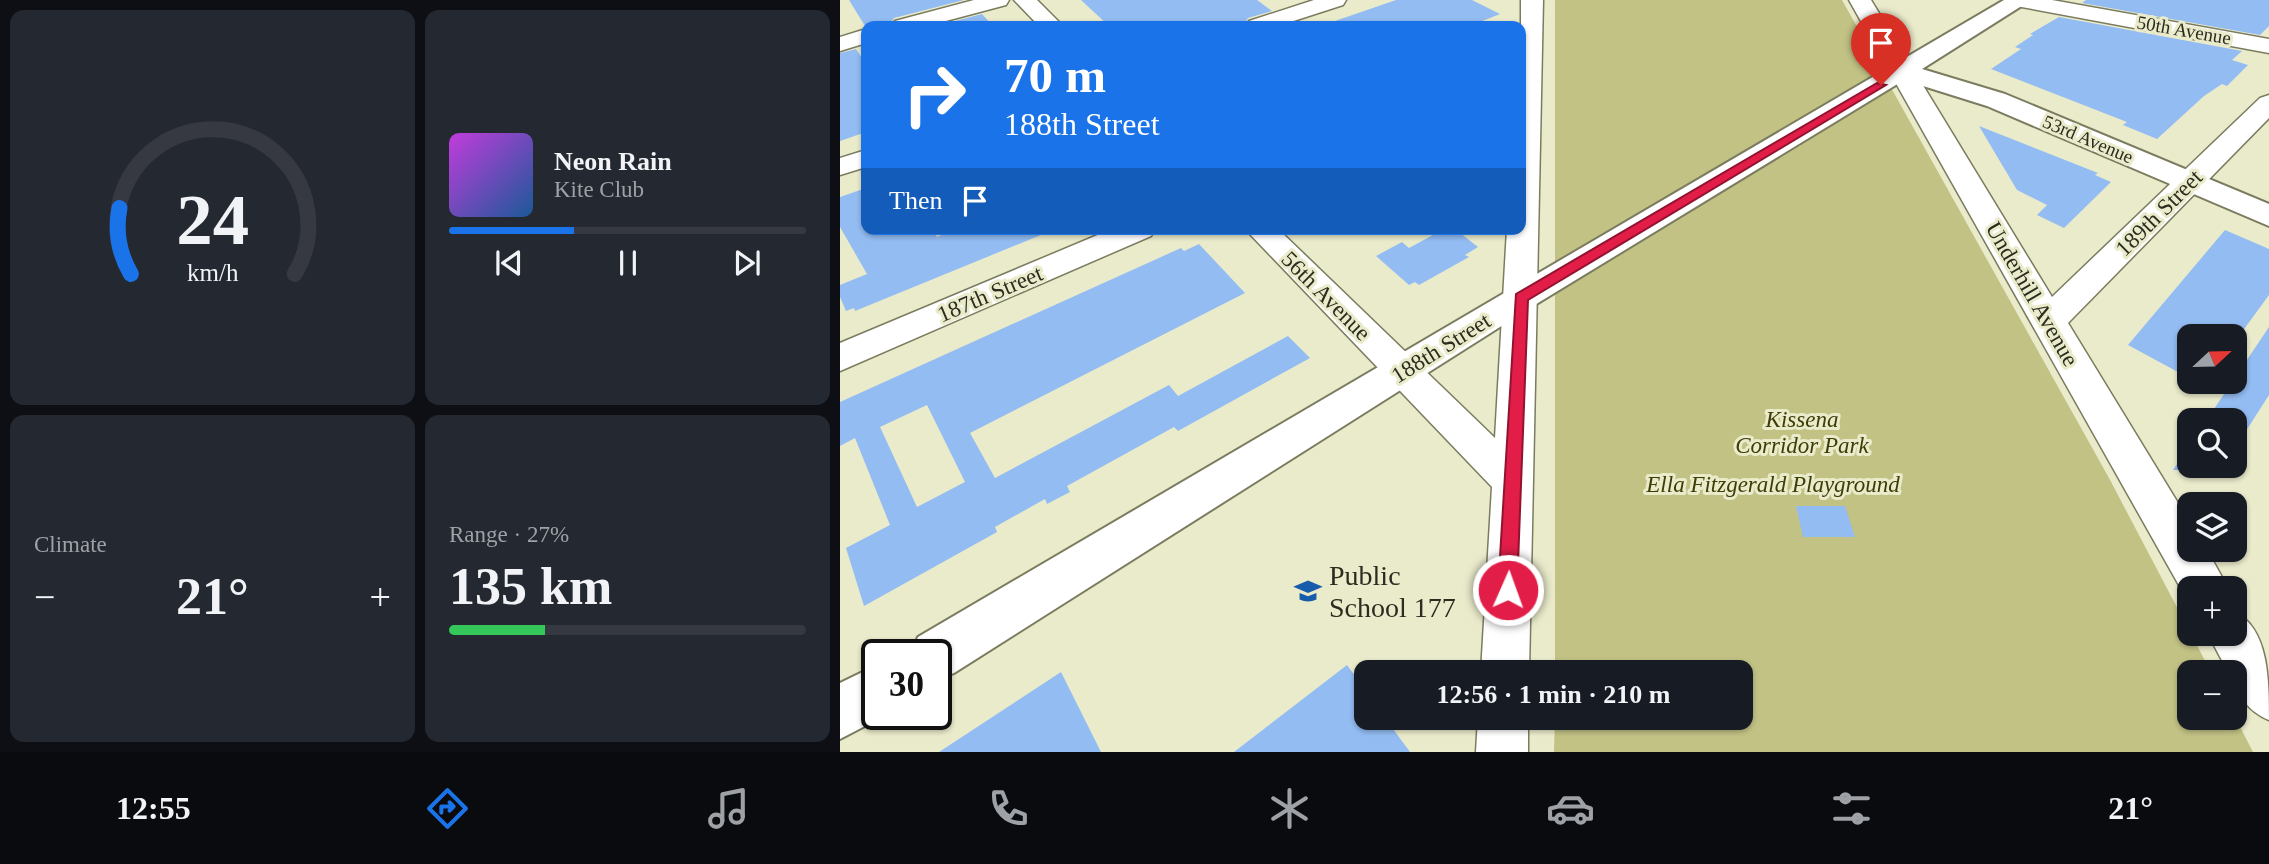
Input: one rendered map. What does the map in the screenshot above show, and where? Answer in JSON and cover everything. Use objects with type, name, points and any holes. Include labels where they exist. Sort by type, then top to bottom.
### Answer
[{"type":"street","points":[[921,21],[998,0]]},
{"type":"street","points":[[1025,0],[1047,21]]},
{"type":"street","points":[[1272,21],[1335,0]]},
{"type":"street","points":[[1526,55],[1532,0]]},
{"type":"street","name":"Underhill Avenue","points":[[1860,0],[2198,576]]},
{"type":"street","name":"188th Street","points":[[952,645],[1521,298],[1903,72],[2018,0]]},
{"type":"street","name":"50th Avenue","points":[[2018,0],[2269,46]]},
{"type":"street","points":[[840,44],[861,38]]},
{"type":"street","name":"53rd Avenue","points":[[1903,72],[1996,100],[2269,216]]},
{"type":"street","name":"189th Street","points":[[2048,322],[2269,103]]},
{"type":"street","points":[[840,167],[861,160]]},
{"type":"street","name":"187th Street","points":[[840,358],[1126,235]]},
{"type":"street","name":"56th Avenue","points":[[1266,235],[1512,481]]},
{"type":"street","points":[[1505,660],[1522,235]]},
{"type":"street","points":[[2239,646],[2269,695]]},
{"type":"street","points":[[840,713],[861,701]]},
{"type":"street","points":[[1502,752],[1503,730]]},
{"type":"green space","name":"Kissena Corridor Park","points":[[1555,0],[1842,0],[2109,478],[2177,607],[2177,646],[2197,646],[2205,660],[2177,660],[2177,730],[2242,730],[2253,752],[1554,752],[1555,730],[1753,730],[1753,660],[1555,660]]},
{"type":"building","points":[[849,0],[964,0],[894,18],[892,21],[862,21]]},
{"type":"building","points":[[1081,0],[1257,0],[1272,11],[1248,18],[1246,21],[1104,21]]},
{"type":"building","points":[[1396,0],[1472,0],[1500,14],[1482,21],[1335,21]]},
{"type":"building","points":[[2086,0],[2269,0],[2269,26],[2260,35],[2082,3]]},
{"type":"building","points":[[982,14],[988,21],[955,21]]},
{"type":"building","points":[[2059,17],[2242,51],[2232,60],[2248,65],[2227,86],[2222,84],[2204,96],[2157,139],[2123,125],[2127,122],[1991,69],[2021,49],[2015,47],[2033,35],[2030,34]]},
{"type":"building","points":[[856,49],[861,56],[861,134],[840,141],[840,53]]},
{"type":"building","points":[[1979,126],[2098,173],[2095,175],[2111,182],[2064,228],[2037,215],[2047,205],[2017,190]]},
{"type":"building","points":[[861,190],[861,235],[1041,235],[855,311],[854,308],[846,311],[840,297],[840,285],[867,274],[840,227],[840,197]]},
{"type":"building","points":[[2225,230],[2269,249],[2269,295],[2247,325],[2177,324],[2177,372],[2128,345]]},
{"type":"building","points":[[1433,235],[1463,235],[1478,247],[1465,255],[1469,257],[1419,285],[1415,282],[1409,285],[1376,256],[1402,242],[1409,248]]},
{"type":"building","points":[[1199,244],[1245,293],[970,433],[995,478],[1169,385],[1178,396],[1288,336],[1310,358],[1178,431],[1174,427],[1067,486],[1070,492],[1047,504],[1045,499],[995,527],[997,532],[864,606],[846,548],[890,525],[855,438],[840,446],[840,402],[1181,248],[1184,251]],"holes":[[[927,405],[965,482],[917,507],[880,427]]]},
{"type":"building","points":[[2269,327],[2269,395],[2247,429],[2247,408],[2215,408],[2224,394],[2247,394],[2247,360]]},
{"type":"building","points":[[1796,506],[1845,506],[1855,537],[1803,537]]},
{"type":"building","points":[[1347,665],[1354,674],[1354,730],[1394,730],[1410,752],[1234,752]]},
{"type":"building","points":[[1061,672],[1101,752],[939,752]]},
{"type":"place","name":"Public School 177","points":[[1308,591]]},
{"type":"route","points":[[1508,590],[1521,298],[1881,85]]},
{"type":"park label","name":"Ella Fitzgerald Playground","points":[[1773,484]]}]
